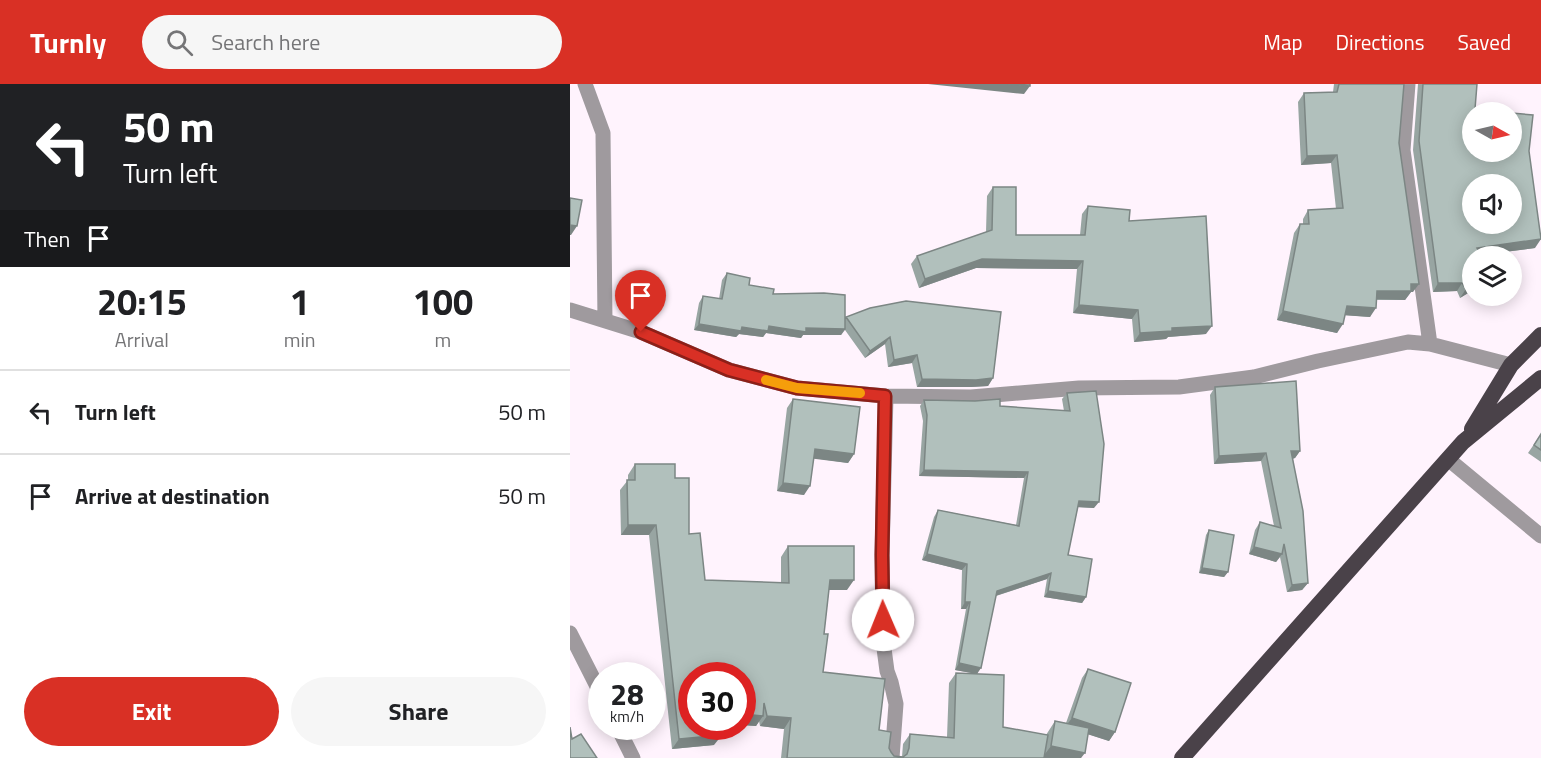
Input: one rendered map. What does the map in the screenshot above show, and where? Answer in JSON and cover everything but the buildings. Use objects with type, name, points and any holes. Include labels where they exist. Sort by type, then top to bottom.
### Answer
[{"type":"highway","points":[[1463,442],[1511,365],[1541,335]]},
{"type":"highway","points":[[1182,758],[1463,442],[1541,378]]},
{"type":"street","points":[[585,84],[603,133],[605,321]]},
{"type":"street","points":[[1408,84],[1403,150],[1430,345]]},
{"type":"street","points":[[570,310],[641,332],[729,370],[797,388],[885,396],[971,397],[1079,388],[1179,387],[1254,377],[1408,342],[1430,345],[1511,365]]},
{"type":"street","points":[[885,396],[883,641],[887,671],[896,704],[892,758]]},
{"type":"street","points":[[1448,459],[1541,536]]},
{"type":"street","points":[[570,633],[588,668]]},
{"type":"street","points":[[624,740],[633,758]]},
{"type":"slow traffic","points":[[766,380],[797,388],[860,393]]},
{"type":"route","points":[[641,332],[729,370],[797,388],[885,396],[883,620]]}]
